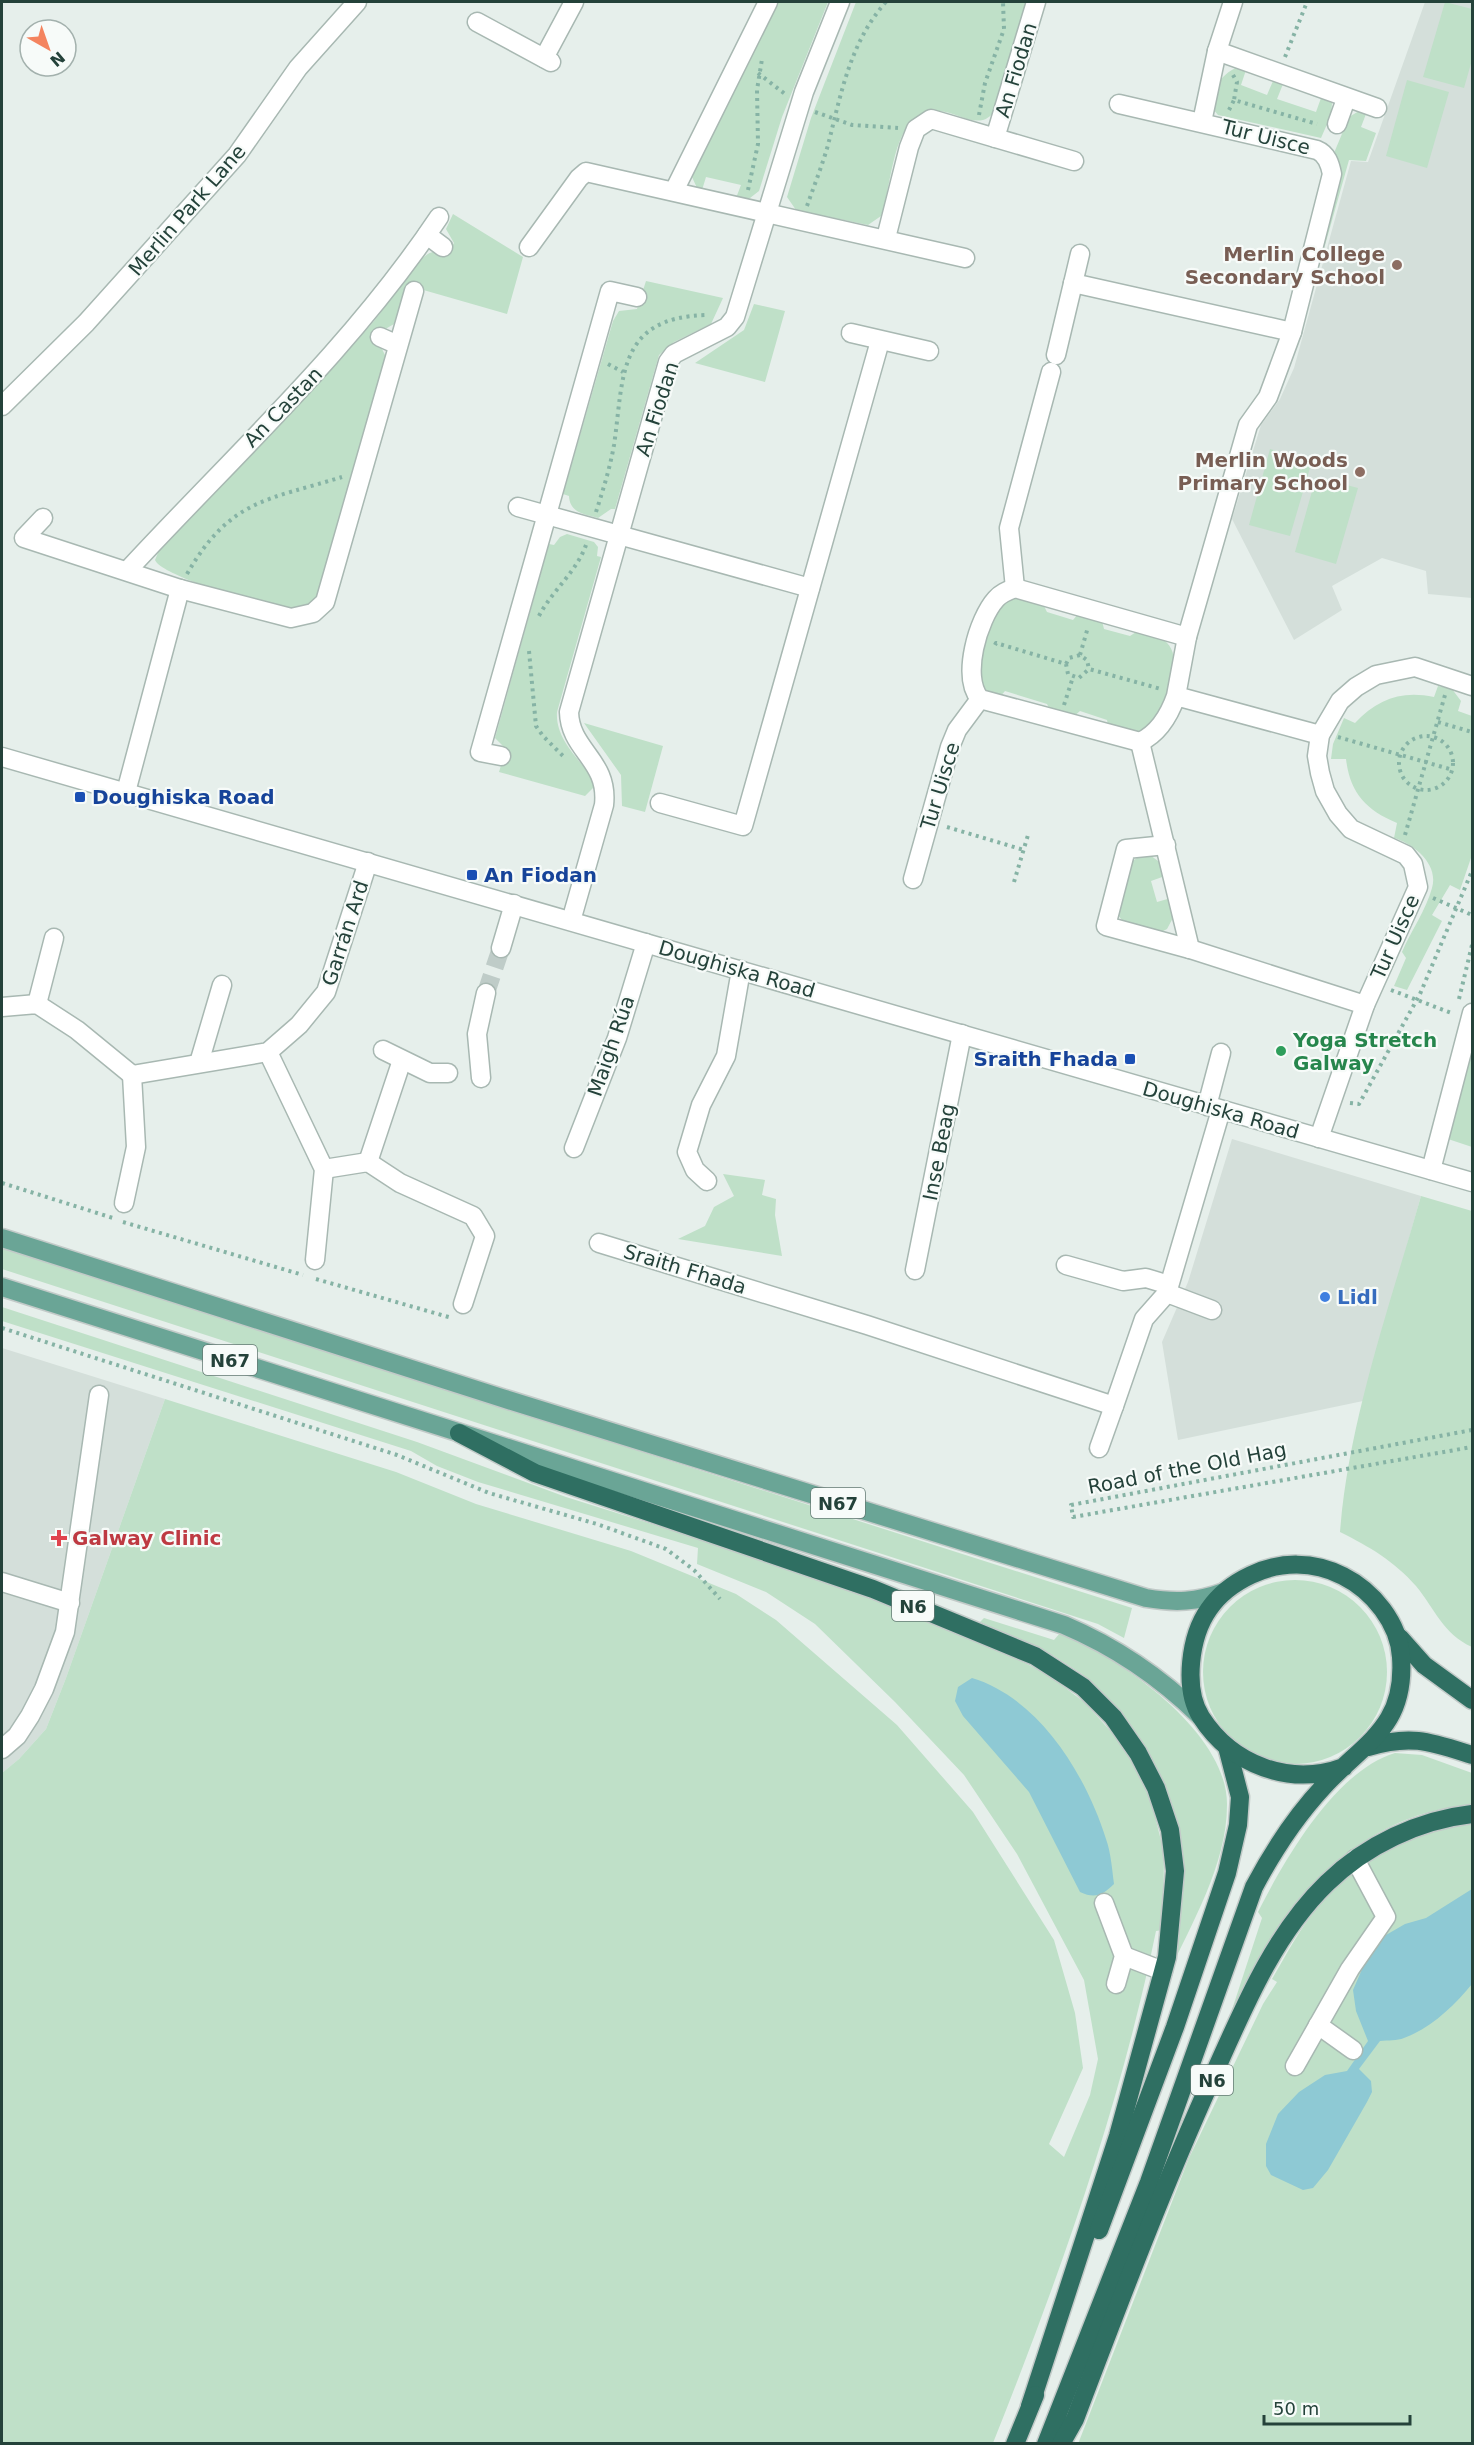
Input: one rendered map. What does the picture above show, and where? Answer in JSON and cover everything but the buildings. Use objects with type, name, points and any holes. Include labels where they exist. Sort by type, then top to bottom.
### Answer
[{"type":"highway","name":"N6","points":[[459,1433],[535,1473],[873,1589],[1035,1656],[1083,1688],[1113,1717],[1138,1753],[1156,1788],[1170,1830],[1175,1871],[1163,1971],[1118,2136],[1030,2406]]},
{"type":"highway","name":"N6","points":[[1344,1767],[1329,1772],[1280,1773],[1245,1761],[1227,1747],[1200,1716],[1193,1695],[1192,1659],[1201,1624],[1209,1609],[1236,1582],[1262,1570],[1290,1564],[1318,1566],[1352,1580],[1365,1590],[1400,1638],[1424,1665],[1473,1700]]},
{"type":"highway","name":"N6","points":[[1046,2444],[1149,2182],[1254,1887],[1291,1827],[1323,1787],[1368,1747],[1384,1728],[1400,1690],[1402,1669],[1400,1638]]},
{"type":"highway","name":"N6","points":[[1368,1747],[1394,1739],[1414,1739],[1473,1755]]},
{"type":"highway","name":"N6","points":[[1015,2444],[1172,2037],[1227,1873],[1238,1825],[1240,1797],[1227,1747]]},
{"type":"highway","name":"N6","points":[[1061,2444],[1075,2420],[1169,2174],[1247,2002],[1284,1936],[1304,1908],[1327,1883],[1355,1859],[1421,1824],[1473,1814]]},
{"type":"main road","name":"N67","points":[[2,1238],[513,1402],[1136,1596],[1171,1602],[1198,1601],[1224,1592]]},
{"type":"main road","name":"N67","points":[[2,1287],[1064,1625],[1098,1640],[1158,1677],[1200,1716]]},
{"type":"street","name":"Merlin Park Lane","points":[[2,406],[86,323],[237,156],[298,68],[357,2]]},
{"type":"street","points":[[477,22],[548,60],[574,2]]},
{"type":"street","points":[[674,191],[768,2]]},
{"type":"street","name":"An Fiodan","points":[[571,921],[606,792],[604,779],[597,766],[569,725],[569,712],[668,362],[674,354],[727,327],[735,317],[800,103],[840,2]]},
{"type":"street","name":"An Fiodan","points":[[987,136],[1036,2]]},
{"type":"street","name":"Tur Uisce","points":[[1204,114],[1217,51],[1233,2]]},
{"type":"street","points":[[1217,51],[1346,99],[1377,108]]},
{"type":"street","name":"Tur Uisce","points":[[1337,124],[1346,99]]},
{"type":"street","name":"Tur Uisce","points":[[1119,104],[1204,114],[1321,152],[1330,163],[1332,174],[1292,332],[1268,397],[1248,425],[1187,637],[1176,696],[1161,725],[1151,737],[1140,742]]},
{"type":"street","name":"An Fiodan","points":[[916,129],[931,119],[1074,161]]},
{"type":"street","points":[[886,238],[909,147],[916,129]]},
{"type":"street","points":[[529,247],[579,178],[586,172],[886,238],[965,258]]},
{"type":"street","name":"An Castan","points":[[127,571],[348,338],[404,269],[439,217]]},
{"type":"street","points":[[427,235],[443,248]]},
{"type":"street","points":[[1015,588],[1009,528],[1054,364],[1080,254]]},
{"type":"street","points":[[1074,283],[1292,332]]},
{"type":"street","points":[[43,519],[24,538],[180,589],[291,618],[314,613],[325,602],[414,291]]},
{"type":"street","points":[[501,756],[480,752],[610,291],[637,297]]},
{"type":"street","points":[[851,333],[929,351]]},
{"type":"street","points":[[380,337],[398,345]]},
{"type":"street","points":[[660,802],[743,826],[880,341]]},
{"type":"street","points":[[518,507],[810,588]]},
{"type":"street","points":[[1187,637],[1090,618],[1015,588],[1002,593],[985,614],[971,664],[971,678],[975,692],[980,699],[1062,713],[1140,742],[1190,949]]},
{"type":"street","points":[[126,792],[180,589]]},
{"type":"street","points":[[1400,851],[1351,829],[1338,814],[1325,791],[1320,773],[1317,756],[1321,734],[1340,701],[1356,687],[1376,675],[1414,667],[1473,686]]},
{"type":"street","points":[[1176,696],[1321,734]]},
{"type":"street","name":"Tur Uisce","points":[[913,879],[950,747],[957,730],[980,699]]},
{"type":"street","name":"Doughiska Road","points":[[2,757],[1473,1182]]},
{"type":"street","name":"Tur Uisce","points":[[1166,845],[1128,842],[1106,926],[1190,949],[1365,1005]]},
{"type":"street","name":"Tur Uisce","points":[[1319,1138],[1365,1005],[1416,890],[1417,874],[1413,864],[1400,851]]},
{"type":"street","name":"Garrán Ard","points":[[268,1052],[299,1025],[326,992],[368,862]]},
{"type":"street","points":[[501,948],[514,904]]},
{"type":"street","points":[[37,1004],[54,938]]},
{"type":"street","name":"Maigh Rúa","points":[[574,1148],[617,1038],[646,943]]},
{"type":"street","points":[[707,1181],[695,1170],[687,1152],[702,1105],[726,1056],[741,970]]},
{"type":"street","points":[[199,1063],[222,985]]},
{"type":"street","points":[[481,1078],[477,1034],[486,993]]},
{"type":"street","points":[[2,1006],[37,1004],[77,1030],[132,1075],[136,1147],[124,1203]]},
{"type":"street","points":[[1431,1170],[1464,1013]]},
{"type":"street","name":"Inse Beag","points":[[915,1270],[962,1034]]},
{"type":"street","points":[[383,1050],[429,1073],[448,1073]]},
{"type":"street","points":[[132,1075],[268,1052],[324,1168],[315,1260]]},
{"type":"street","points":[[1099,1448],[1144,1319],[1168,1289],[1214,1108],[1221,1053]]},
{"type":"street","points":[[368,1162],[402,1060]]},
{"type":"street","points":[[324,1168],[368,1162],[400,1183],[473,1216],[485,1236],[463,1304]]},
{"type":"street","name":"Sraith Fhada","points":[[599,1243],[867,1325],[1114,1406]]},
{"type":"street","points":[[1066,1265],[1123,1281],[1146,1278],[1212,1310]]},
{"type":"street","points":[[2,1749],[17,1736],[44,1689],[66,1632],[99,1395]]},
{"type":"street","points":[[2,1581],[70,1603]]},
{"type":"street","points":[[1295,2066],[1350,1970],[1386,1917],[1355,1859]]},
{"type":"street","points":[[1104,1903],[1124,1956],[1116,1984]]},
{"type":"street","points":[[1124,1956],[1163,1971]]},
{"type":"street","points":[[1318,2025],[1353,2050]]},
{"type":"path","points":[[801,220],[824,157],[857,47],[874,17],[886,2]]},
{"type":"path","points":[[987,136],[982,94],[1004,29],[1003,2]]},
{"type":"path","points":[[1279,74],[1307,2]]},
{"type":"path","points":[[741,55],[758,73],[800,103],[834,120],[875,128],[916,129]]},
{"type":"path","points":[[744,207],[758,144],[758,73],[762,56]]},
{"type":"path","points":[[1204,114],[1220,116],[1233,108],[1234,100],[1317,124]]},
{"type":"path","points":[[180,589],[202,548],[225,524],[241,512],[270,496],[363,470]]},
{"type":"path","points":[[1077,623],[1090,618]]},
{"type":"path","points":[[1090,618],[1098,629]]},
{"type":"path","points":[[1080,655],[1090,618]]},
{"type":"path","points":[[993,653],[998,635]]},
{"type":"path","points":[[996,643],[1066,664]]},
{"type":"path","points":[[1080,655],[1070,658],[1066,664],[1068,674],[1079,678],[1089,669]]},
{"type":"path","points":[[1080,655],[1087,660],[1089,669]]},
{"type":"path","points":[[1089,669],[1159,689],[1161,680]]},
{"type":"path","points":[[1062,713],[1073,677]]},
{"type":"path","points":[[1400,851],[1450,677]]},
{"type":"path","points":[[1054,702],[1062,713]]},
{"type":"path","points":[[1062,713],[1075,709]]},
{"type":"path","points":[[1438,722],[1473,732]]},
{"type":"path","points":[[1321,734],[1453,770]]},
{"type":"path","points":[[1425,736],[1433,737],[1447,746],[1451,753],[1453,770],[1440,787],[1419,789],[1411,786],[1400,772],[1400,755],[1410,741],[1425,736]]},
{"type":"path","points":[[928,822],[1024,850]]},
{"type":"path","points":[[1014,882],[1028,835]]},
{"type":"path","points":[[1332,1100],[1359,1104],[1416,1001],[1473,871]]},
{"type":"path","points":[[1416,890],[1473,915]]},
{"type":"path","points":[[1374,983],[1416,1001],[1464,1013]]},
{"type":"path","points":[[2,1183],[450,1318],[459,1316],[463,1304]]},
{"type":"path","points":[[2,1328],[398,1455],[489,1493],[597,1524],[666,1550],[694,1570],[720,1599]]},
{"type":"path","name":"Road of the Old Hag","points":[[1473,1430],[1071,1505],[1073,1517],[1473,1447]]},
{"type":"shaded area","points":[[1425,2],[1472,2],[1472,598],[1428,594],[1426,571],[1382,558],[1332,586],[1342,610],[1294,640],[1232,519],[1261,425],[1280,399],[1294,368],[1351,161],[1368,162]]},
{"type":"shaded area","points":[[1232,1139],[1421,1196],[1363,1401],[1178,1440],[1162,1342],[1188,1282]]},
{"type":"shaded area","name":"Galway Clinic","points":[[2,1348],[165,1399],[46,1729],[19,1759],[2,1773]]},
{"type":"green space","points":[[778,2],[828,2],[782,117],[759,191],[750,198],[736,198],[741,185],[706,177],[702,190],[697,188],[692,177]]},
{"type":"green space","points":[[856,2],[1027,2],[993,113],[987,118],[973,120],[943,111],[933,111],[918,117],[909,124],[898,147],[881,216],[868,225],[796,210],[787,197],[811,118]]},
{"type":"green space","points":[[1445,2],[1472,9],[1472,60],[1464,88],[1423,77]]},
{"type":"green space","points":[[1239,66],[1246,70],[1241,85],[1267,95],[1273,81],[1283,84],[1277,99],[1316,112],[1321,98],[1332,103],[1331,115],[1321,138],[1218,115],[1213,109],[1219,83],[1226,74]]},
{"type":"green space","points":[[1407,80],[1449,92],[1427,168],[1386,156]]},
{"type":"green space","points":[[1359,111],[1366,114],[1361,127],[1376,133],[1366,161],[1349,160],[1313,288],[1338,180],[1339,166],[1334,153],[1349,117]]},
{"type":"green space","points":[[453,214],[523,257],[507,314],[406,285],[394,324],[382,331],[381,347],[386,357],[320,597],[299,609],[280,608],[218,591],[162,567],[155,560],[160,548],[322,379],[374,321],[418,262],[433,252],[444,257],[454,243],[446,229]]},
{"type":"green space","points":[[646,281],[723,298],[711,324],[674,342],[659,355],[615,509],[611,509],[598,518],[575,509],[569,496],[563,494],[613,321],[619,311],[637,309]]},
{"type":"green space","points":[[754,304],[785,311],[765,382],[695,363],[744,330]]},
{"type":"green space","points":[[1270,449],[1312,461],[1290,536],[1249,525]]},
{"type":"green space","points":[[1316,477],[1358,488],[1336,564],[1295,552]]},
{"type":"green space","points":[[567,534],[594,542],[598,547],[597,556],[601,557],[557,712],[560,732],[565,741],[597,784],[585,796],[499,772],[506,749],[495,738],[549,544],[554,545],[560,537]]},
{"type":"green space","points":[[1020,598],[1042,602],[1047,612],[1073,620],[1078,614],[1102,621],[1104,629],[1130,636],[1139,630],[1161,638],[1170,647],[1174,658],[1174,672],[1165,700],[1145,735],[1109,730],[1107,720],[1080,711],[1072,718],[1051,712],[1047,704],[1005,691],[999,698],[989,695],[981,687],[977,673],[992,616],[1007,600]]},
{"type":"green space","points":[[1438,686],[1452,689],[1461,701],[1458,711],[1472,716],[1472,855],[1460,890],[1450,885],[1432,915],[1442,921],[1407,990],[1394,986],[1406,958],[1402,952],[1432,888],[1432,871],[1417,850],[1394,838],[1397,823],[1368,806],[1361,799],[1351,782],[1346,759],[1331,759],[1333,744],[1344,718],[1355,723],[1372,708],[1391,698],[1411,695],[1434,697]]},
{"type":"green space","points":[[584,723],[663,746],[645,812],[622,806],[621,775]]},
{"type":"green space","points":[[1141,855],[1150,855],[1162,864],[1165,876],[1151,881],[1157,902],[1171,898],[1174,916],[1167,929],[1161,932],[1125,924],[1118,915],[1130,863]]},
{"type":"green space","points":[[1472,1047],[1472,1147],[1448,1139]]},
{"type":"green space","points":[[723,1174],[765,1180],[762,1195],[776,1199],[775,1215],[782,1256],[678,1239],[705,1226],[714,1207],[734,1196]]},
{"type":"green space","points":[[1421,1196],[1472,1211],[1472,1647],[1462,1642],[1447,1628],[1416,1586],[1399,1569],[1371,1549],[1340,1532],[1345,1489],[1361,1405]]},
{"type":"green space","points":[[2,1248],[1132,1608],[1124,1638],[1098,1624],[2,1269]]},
{"type":"green space","points":[[2,1307],[417,1442],[566,1497],[830,1580],[995,1648],[1047,1674],[1084,1702],[1116,1737],[1136,1768],[1152,1804],[1164,1853],[1163,1930],[1156,1931],[1125,2062],[1086,2191],[993,2443],[2,2443],[2,1773],[19,1759],[46,1729],[165,1399],[396,1472],[476,1504],[631,1551],[736,1594],[776,1620],[897,1725],[973,1812],[1054,1940],[1075,2013],[1083,2068],[1049,2144],[1064,2157],[1090,2095],[1098,2059],[1084,1980],[1017,1854],[964,1775],[895,1702],[815,1624],[766,1592],[697,1564],[698,1548],[478,1482],[437,1466],[411,1451],[2,1321]]},
{"type":"green space","points":[[1295,1580],[1330,1587],[1360,1607],[1380,1637],[1387,1672],[1380,1707],[1360,1737],[1330,1757],[1295,1764],[1260,1757],[1230,1737],[1210,1707],[1203,1672],[1210,1637],[1230,1607],[1260,1587]]},
{"type":"green space","points":[[984,1618],[1054,1640],[1060,1633],[1112,1660],[1166,1701],[1190,1725],[1210,1751],[1223,1778],[1227,1805],[1221,1850],[1206,1894],[1167,1977],[1176,1933],[1163,1785],[1151,1758],[1111,1702],[1082,1674],[1054,1656],[980,1622]]},
{"type":"green space","points":[[1395,1753],[1422,1755],[1472,1773],[1472,1806],[1444,1809],[1391,1826],[1343,1857],[1322,1875],[1302,1896],[1276,1930],[1252,1973],[1225,2031],[1262,1918],[1258,1912],[1282,1867],[1314,1819],[1332,1797],[1352,1778],[1373,1763]]},
{"type":"green space","points":[[1472,1824],[1472,2443],[1078,2444],[1189,2158],[1263,2004],[1277,1982],[1272,1979],[1310,1916],[1328,1895],[1355,1871],[1387,1850],[1420,1834],[1440,1828]]},
{"type":"water","points":[[972,1678],[996,1688],[1039,1721],[1057,1742],[1072,1765],[1086,1790],[1108,1844],[1114,1884],[1106,1891],[1098,1895],[1080,1892],[1029,1792],[963,1716],[955,1701],[958,1687]]},
{"type":"water","points":[[1472,1889],[1472,1984],[1450,2008],[1414,2034],[1401,2039],[1380,2041],[1359,2069],[1371,2081],[1372,2092],[1328,2170],[1313,2188],[1303,2190],[1271,2175],[1266,2166],[1266,2144],[1278,2114],[1299,2092],[1325,2075],[1347,2071],[1368,2041],[1356,2011],[1353,1990],[1366,1960],[1386,1935],[1405,1924],[1426,1918]]},
{"type":"tunnel","points":[[486,993],[501,948]]},
{"type":"place","name":"Merlin College Secondary School","points":[[1397,265]]},
{"type":"place","name":"Merlin Woods Primary School","points":[[1360,472]]},
{"type":"place","name":"Doughiska Road","points":[[80,797]]},
{"type":"place","name":"An Fiodan","points":[[472,875]]},
{"type":"place","name":"Yoga Stretch Galway","points":[[1281,1051]]},
{"type":"place","name":"Sraith Fhada","points":[[1130,1059]]},
{"type":"place","name":"Lidl","points":[[1325,1297]]},
{"type":"place","name":"Galway Clinic","points":[[59,1538]]}]
